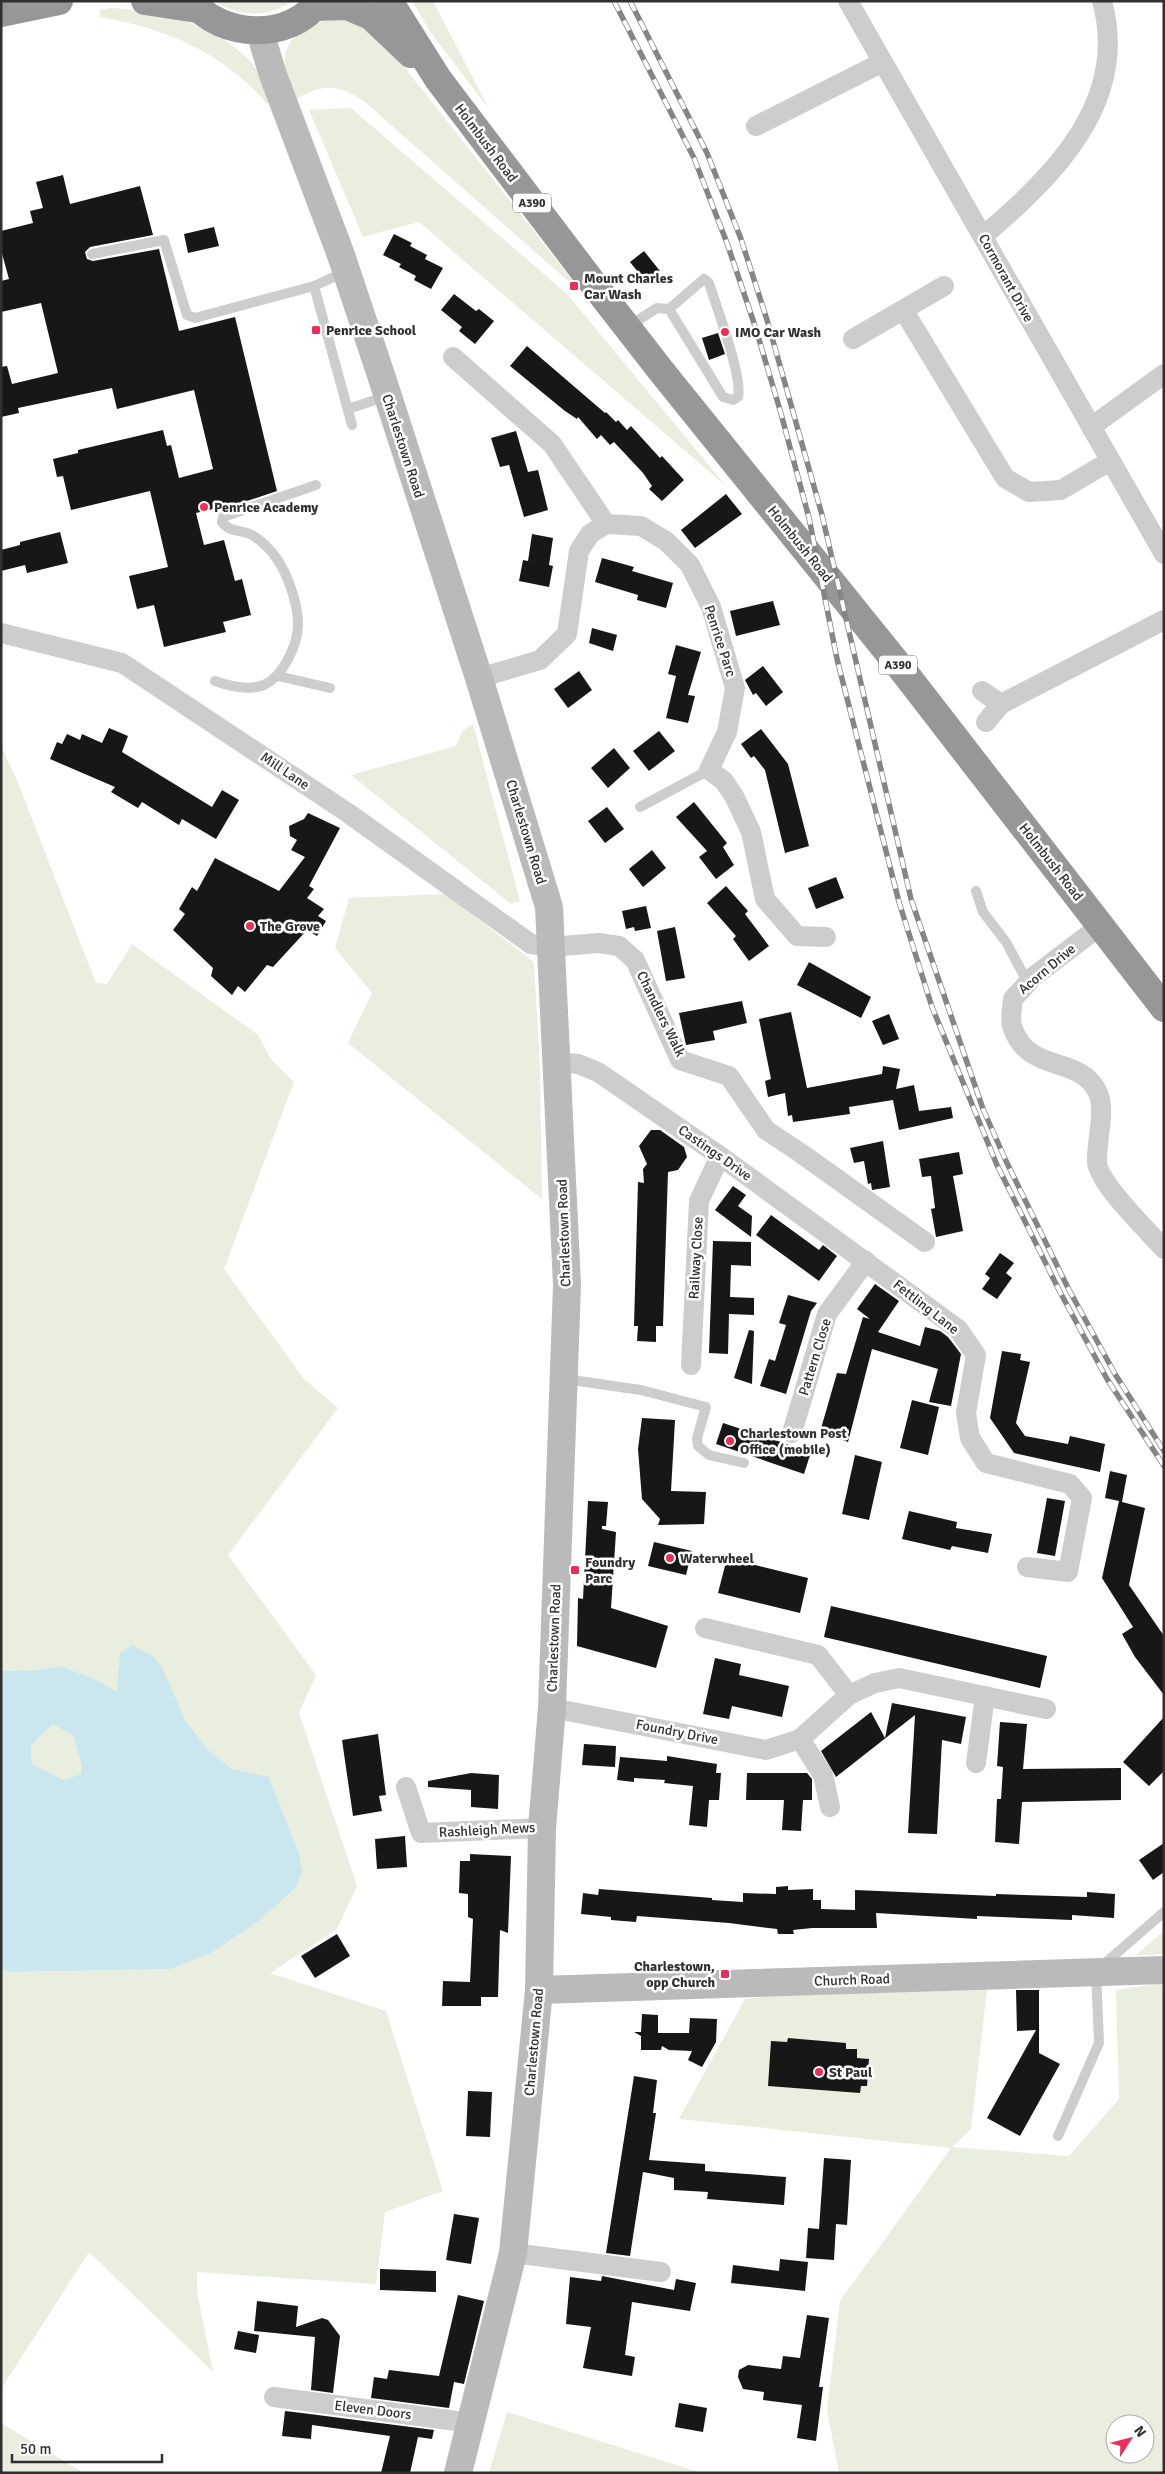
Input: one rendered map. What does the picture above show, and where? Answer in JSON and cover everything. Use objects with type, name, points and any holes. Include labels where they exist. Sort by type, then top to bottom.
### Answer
[{"type":"highway","points":[[4,13],[59,1]]},
{"type":"highway","name":"A390","points":[[144,1],[194,5],[226,27],[260,32],[290,24],[317,4],[347,6],[371,16],[438,79]]},
{"type":"highway","name":"A390","points":[[389,1],[438,79]]},
{"type":"highway","name":"Holmbush Road","points":[[438,79],[627,327],[904,672],[1164,1008]]},
{"type":"street","name":"Cormorant Drive","points":[[848,1],[1164,554]]},
{"type":"street","points":[[983,236],[1028,199],[1061,162],[1085,127],[1103,87],[1107,44],[1106,16],[1102,1]]},
{"type":"street","name":"Charlestown Road","points":[[260,32],[273,75],[346,272],[387,396],[479,678],[548,907],[566,1285],[552,1708],[542,1828],[540,1990],[513,2253],[472,2424],[458,2473]]},
{"type":"street","points":[[756,126],[883,62]]},
{"type":"street","points":[[853,339],[944,286]]},
{"type":"street","points":[[904,311],[1005,478],[1029,492],[1061,490],[1110,461]]},
{"type":"street","points":[[453,357],[552,444],[606,524],[590,534],[579,551],[567,634],[540,660],[479,678]]},
{"type":"street","points":[[1091,427],[1164,374]]},
{"type":"street","name":"Penrice Parc","points":[[606,524],[641,526],[666,541],[690,565],[711,607],[735,688],[727,732],[709,770]]},
{"type":"street","points":[[986,722],[1001,704],[1164,620]]},
{"type":"street","name":"Mill Lane","points":[[1,633],[122,663],[348,813],[531,944],[550,947]]},
{"type":"street","points":[[982,691],[1001,704]]},
{"type":"street","points":[[709,770],[724,781],[734,796],[750,832],[765,899],[797,936],[826,936]]},
{"type":"street","name":"Acorn Drive","points":[[1100,926],[1028,983],[1013,999],[1012,1025],[1026,1051],[1050,1062],[1081,1072],[1098,1094],[1100,1116],[1097,1164],[1108,1187],[1164,1249]]},
{"type":"street","name":"Chandlers Walk","points":[[550,947],[599,942],[619,946],[635,960],[680,1060],[729,1076],[766,1130],[925,1242]]},
{"type":"street","name":"Castings Drive","points":[[556,1062],[578,1064],[598,1072],[720,1156],[866,1261]]},
{"type":"street","name":"Railway Close","points":[[691,1365],[699,1201],[720,1156]]},
{"type":"street","name":"Pattern Close","points":[[792,1433],[827,1314],[866,1261]]},
{"type":"street","name":"Fettling Lane","points":[[866,1261],[958,1329],[976,1355],[966,1413],[970,1438],[986,1463],[1070,1484],[1082,1498],[1068,1572],[1027,1567]]},
{"type":"street","points":[[705,1628],[818,1655],[849,1695]]},
{"type":"street","name":"Foundry Drive","points":[[552,1708],[766,1750],[800,1739],[849,1695],[875,1683],[899,1678],[1046,1709]]},
{"type":"street","points":[[976,1763],[985,1696]]},
{"type":"street","points":[[800,1739],[823,1775],[830,1807]]},
{"type":"street","name":"Rashleigh Mews","points":[[406,1787],[421,1834],[542,1828]]},
{"type":"street","name":"Church Road","points":[[540,1990],[1164,1970]]},
{"type":"street","points":[[513,2253],[661,2272]]},
{"type":"street","name":"Eleven Doors","points":[[274,2397],[472,2424]]},
{"type":"lane","points":[[92,254],[164,240],[187,315],[190,318],[314,286],[346,272]]},
{"type":"lane","points":[[627,327],[658,308],[669,309],[700,280],[709,283],[736,374],[740,390],[738,397],[733,400],[723,396],[669,309]]},
{"type":"lane","points":[[314,286],[352,425]]},
{"type":"lane","points":[[348,410],[387,396]]},
{"type":"lane","points":[[215,681],[245,688],[263,686],[278,676],[286,662],[298,624],[287,579],[277,559],[252,535],[227,529],[222,522],[223,517],[227,514],[316,485]]},
{"type":"lane","points":[[278,676],[330,688]]},
{"type":"lane","points":[[640,807],[709,770]]},
{"type":"lane","points":[[976,891],[983,912],[1006,942],[1028,983]]},
{"type":"lane","points":[[563,1379],[641,1390],[706,1407],[697,1438],[698,1446],[709,1455],[744,1463]]},
{"type":"lane","points":[[1058,2136],[1099,2043],[1096,1971],[1164,1912]]},
{"type":"green space","points":[[212,1],[293,1],[273,11],[252,13],[232,10]]},
{"type":"green space","points":[[412,1],[433,1],[489,109],[431,33]]},
{"type":"green space","points":[[110,8],[128,9],[166,16],[185,21],[221,37],[254,65],[263,80],[272,102],[267,104],[231,70],[212,56],[191,45],[148,28],[100,17],[100,10]]},
{"type":"green space","points":[[339,19],[367,27],[383,40],[577,286],[575,287],[365,102],[346,91],[329,88],[313,91],[294,100],[285,70],[289,45],[294,37],[310,26]]},
{"type":"green space","points":[[351,108],[567,294],[726,486],[419,222],[363,237],[309,110]]},
{"type":"green space","points":[[473,724],[520,901],[511,904],[351,775],[456,746],[462,733]]},
{"type":"green space","points":[[1,746],[16,778],[96,983],[107,984],[132,944],[258,1035],[271,1059],[294,1082],[224,1269],[304,1379],[338,1408],[228,1555],[316,1675],[299,1713],[357,1886],[337,1929],[270,1973],[386,2011],[443,2191],[385,2212],[376,2284],[197,2272],[197,2291],[213,2372],[89,2252],[1,2389],[1,1970],[12,1972],[170,1969],[299,1853],[269,1777],[235,1770],[218,1760],[207,1749],[180,1710],[162,1667],[117,1692],[95,1679],[60,1666],[37,1670],[1,1671]]},
{"type":"green space","points":[[446,894],[534,962],[540,1070],[542,1199],[348,1043],[372,993],[335,948],[349,898]]},
{"type":"green space","points":[[52,1724],[73,1735],[82,1767],[82,1774],[63,1780],[32,1765],[31,1746]]},
{"type":"green space","points":[[1164,1931],[1164,1954],[1135,1956]]},
{"type":"green space","points":[[1164,1983],[1164,2473],[839,2473],[827,2410],[840,2301],[951,2148],[679,2119],[745,1999],[769,1996],[987,1990],[971,2129],[952,2147],[1069,2156],[1119,2099],[1116,1990]]},
{"type":"green space","points":[[507,2412],[702,2473],[489,2473]]},
{"type":"green space","points":[[1,2423],[84,2473],[1,2473]]},
{"type":"water","points":[[132,1645],[153,1656],[162,1667],[185,1720],[208,1750],[232,1769],[269,1777],[299,1853],[302,1871],[297,1886],[261,1919],[211,1953],[170,1969],[12,1972],[1,1970],[1,1671],[37,1670],[60,1666],[95,1679],[117,1692],[120,1653]],"holes":[[[52,1724],[73,1735],[82,1767],[81,1774],[63,1780],[32,1764],[31,1746]]]},
{"type":"building","name":"Penrice Academy","points":[[63,175],[70,204],[140,186],[153,235],[90,247],[85,252],[87,259],[93,261],[159,249],[179,331],[235,317],[277,491],[250,500],[196,513],[204,545],[224,540],[235,581],[242,579],[251,615],[223,622],[226,632],[164,647],[154,605],[137,609],[129,576],[168,567],[150,491],[71,510],[63,476],[57,477],[53,459],[78,453],[78,450],[163,430],[167,446],[171,445],[179,478],[213,469],[194,390],[117,409],[112,388],[18,408],[19,413],[1,417],[1,367],[7,366],[12,384],[58,373],[41,303],[1,312],[1,281],[9,279],[1,250],[1,231],[33,223],[30,211],[43,208],[36,182]]},
{"type":"building","points":[[214,227],[219,246],[188,253],[184,234]]},
{"type":"building","points":[[394,234],[412,243],[410,246],[427,255],[425,259],[443,268],[431,289],[414,280],[416,276],[399,267],[401,264],[383,255]]},
{"type":"building","points":[[644,251],[660,271],[646,282],[630,262]]},
{"type":"building","points":[[454,294],[476,311],[479,309],[494,321],[475,344],[459,331],[462,327],[441,310]]},
{"type":"building","points":[[718,333],[725,354],[709,360],[702,338]]},
{"type":"building","points":[[527,346],[616,422],[618,420],[627,430],[631,426],[660,458],[662,456],[684,480],[662,501],[649,489],[652,486],[643,473],[614,442],[610,445],[601,435],[597,439],[578,417],[577,419],[565,411],[510,366]]},
{"type":"building","points":[[516,431],[528,472],[538,470],[548,510],[524,517],[509,465],[500,467],[491,438]]},
{"type":"building","points":[[726,494],[742,514],[695,548],[681,530]]},
{"type":"building","points":[[60,532],[68,563],[27,573],[25,565],[1,571],[1,550],[20,545],[20,542]]},
{"type":"building","points":[[532,534],[553,538],[549,565],[553,566],[549,587],[519,581],[523,560],[528,561]]},
{"type":"building","points":[[602,558],[634,567],[632,571],[673,583],[666,608],[637,600],[638,595],[595,582]]},
{"type":"building","points":[[773,601],[780,625],[736,636],[730,611]]},
{"type":"building","points":[[592,628],[617,635],[613,651],[589,643]]},
{"type":"building","points":[[676,645],[701,652],[688,695],[695,696],[688,723],[666,718],[676,676],[668,674]]},
{"type":"building","points":[[763,666],[783,692],[766,706],[756,693],[753,695],[745,680]]},
{"type":"building","points":[[579,671],[592,690],[568,708],[554,689]]},
{"type":"building","points":[[109,728],[128,736],[122,752],[212,807],[222,790],[239,800],[216,839],[182,819],[179,825],[142,802],[138,808],[111,792],[115,787],[50,759],[57,742],[62,744],[67,734],[80,740],[82,734],[102,743]]},
{"type":"building","points":[[761,729],[788,764],[809,846],[785,853],[765,770],[754,756],[751,758],[741,744]]},
{"type":"building","points":[[659,731],[675,751],[649,771],[633,751]]},
{"type":"building","points":[[614,748],[630,768],[608,788],[591,768]]},
{"type":"building","points":[[694,802],[727,843],[723,847],[734,865],[716,879],[699,857],[707,851],[676,817]]},
{"type":"building","points":[[607,807],[624,829],[605,843],[588,821]]},
{"type":"building","name":"The Grove","points":[[308,813],[340,828],[309,886],[314,889],[307,898],[324,909],[318,916],[326,921],[317,936],[307,930],[273,967],[267,965],[245,992],[238,986],[232,995],[211,976],[213,968],[173,930],[185,914],[179,909],[192,887],[197,891],[215,858],[279,891],[305,857],[291,850],[297,840],[290,836],[289,826],[304,819]]},
{"type":"building","points":[[652,850],[666,868],[643,887],[629,869]]},
{"type":"building","points":[[836,877],[844,898],[816,909],[808,888]]},
{"type":"building","points":[[726,886],[748,911],[745,914],[769,946],[749,961],[733,939],[736,936],[707,903]]},
{"type":"building","points":[[646,906],[651,928],[635,931],[634,927],[626,929],[622,911]]},
{"type":"building","points":[[675,927],[685,978],[666,981],[657,931]]},
{"type":"building","points":[[809,962],[871,997],[861,1018],[797,985]]},
{"type":"building","points":[[742,1001],[747,1023],[713,1031],[715,1040],[686,1045],[679,1013]]},
{"type":"building","points":[[791,1012],[807,1088],[882,1074],[883,1066],[900,1069],[896,1089],[914,1085],[919,1111],[951,1107],[953,1118],[899,1130],[893,1100],[849,1107],[850,1114],[793,1122],[792,1115],[788,1116],[785,1093],[768,1097],[765,1081],[771,1079],[759,1019]]},
{"type":"building","points":[[889,1014],[899,1039],[883,1045],[872,1021]]},
{"type":"building","points":[[651,1130],[660,1130],[684,1147],[687,1157],[678,1170],[668,1172],[663,1326],[656,1326],[656,1342],[637,1341],[638,1326],[634,1326],[638,1182],[644,1183],[643,1169],[647,1164],[639,1146]]},
{"type":"building","points":[[883,1141],[890,1187],[872,1190],[871,1183],[868,1184],[864,1161],[854,1163],[850,1148]]},
{"type":"building","points":[[959,1152],[963,1174],[953,1176],[963,1231],[936,1237],[931,1209],[935,1208],[931,1176],[922,1177],[919,1159]]},
{"type":"building","points":[[733,1186],[746,1195],[738,1206],[752,1216],[751,1237],[715,1210]]},
{"type":"building","points":[[771,1215],[819,1250],[823,1245],[837,1256],[819,1281],[756,1235]]},
{"type":"building","points":[[713,1241],[751,1242],[751,1266],[731,1265],[730,1297],[754,1298],[754,1315],[729,1314],[728,1354],[709,1353]]},
{"type":"building","points":[[1000,1253],[1014,1263],[1006,1273],[1012,1278],[997,1299],[982,1289],[990,1278],[985,1274]]},
{"type":"building","points":[[875,1284],[899,1301],[878,1332],[920,1346],[925,1327],[940,1331],[948,1337],[961,1354],[951,1406],[929,1402],[938,1369],[872,1349],[848,1442],[820,1432],[837,1373],[846,1374],[863,1317],[870,1319],[857,1309]]},
{"type":"building","points":[[788,1295],[817,1303],[811,1311],[786,1394],[760,1386],[769,1359],[775,1361],[786,1325],[779,1323]]},
{"type":"building","points":[[749,1330],[754,1331],[752,1384],[734,1378]]},
{"type":"building","points":[[1002,1351],[1021,1354],[1020,1360],[1030,1362],[1016,1423],[1025,1436],[1068,1444],[1070,1436],[1105,1444],[1100,1472],[1014,1453],[990,1418]]},
{"type":"building","points":[[912,1400],[939,1407],[928,1455],[900,1448]]},
{"type":"building","points":[[642,1418],[675,1420],[671,1491],[706,1492],[704,1524],[658,1525],[660,1519],[642,1499],[638,1449]]},
{"type":"building","points":[[723,1423],[811,1452],[804,1474],[716,1444]]},
{"type":"building","points":[[855,1455],[882,1462],[869,1520],[842,1514]]},
{"type":"building","points":[[1110,1471],[1127,1475],[1122,1502],[1145,1508],[1129,1585],[1164,1636],[1164,1695],[1135,1657],[1122,1634],[1133,1627],[1102,1578],[1119,1501],[1105,1498]]},
{"type":"building","points":[[1047,1498],[1065,1501],[1055,1556],[1037,1553]]},
{"type":"building","points":[[588,1501],[608,1502],[606,1526],[602,1526],[602,1529],[616,1532],[611,1608],[668,1626],[656,1668],[577,1646],[578,1598],[583,1599]]},
{"type":"building","points":[[909,1511],[957,1522],[956,1528],[992,1534],[988,1553],[952,1546],[950,1550],[902,1539]]},
{"type":"building","name":"Waterwheel","points":[[654,1542],[692,1551],[686,1575],[648,1566]]},
{"type":"building","points":[[727,1558],[808,1578],[800,1613],[718,1593]]},
{"type":"building","points":[[831,1606],[1047,1656],[1040,1688],[824,1637]]},
{"type":"building","points":[[715,1658],[741,1664],[739,1675],[789,1686],[782,1717],[732,1706],[729,1719],[703,1714]]},
{"type":"building","points":[[892,1703],[966,1717],[961,1744],[942,1740],[937,1834],[908,1833],[915,1715],[836,1777],[821,1751],[871,1712],[885,1738]]},
{"type":"building","points":[[1164,1717],[1164,1771],[1149,1786],[1123,1762]]},
{"type":"building","points":[[1000,1722],[1027,1724],[1023,1769],[1121,1768],[1121,1800],[1022,1802],[1019,1844],[995,1842],[997,1799],[1001,1799],[1003,1767],[997,1766]]},
{"type":"building","points":[[378,1734],[386,1795],[379,1796],[382,1811],[353,1816],[342,1740]]},
{"type":"building","points":[[584,1744],[616,1746],[615,1767],[582,1765]]},
{"type":"building","points":[[667,1756],[717,1764],[716,1773],[721,1773],[719,1800],[709,1800],[707,1827],[689,1825],[693,1786],[664,1783],[665,1780],[634,1778],[634,1782],[617,1780],[620,1757],[667,1761]]},
{"type":"building","points":[[471,1773],[499,1775],[498,1809],[471,1807],[471,1790],[428,1787],[428,1781]]},
{"type":"building","points":[[747,1773],[807,1773],[812,1779],[812,1800],[803,1800],[801,1831],[782,1830],[784,1800],[746,1800]]},
{"type":"building","points":[[405,1836],[407,1867],[377,1869],[375,1839]]},
{"type":"building","points":[[1164,1843],[1164,1872],[1153,1880],[1139,1860]]},
{"type":"building","points":[[470,1854],[511,1856],[508,1933],[500,1930],[498,1997],[481,1997],[481,2006],[442,2006],[443,1981],[470,1982],[473,1919],[468,1917],[468,1894],[459,1893],[460,1861],[470,1861]]},
{"type":"building","points":[[788,1886],[788,1890],[813,1889],[813,1900],[821,1900],[821,1909],[855,1910],[855,1890],[996,1896],[996,1894],[1087,1897],[1087,1892],[1115,1894],[1114,1918],[1072,1915],[1072,1920],[977,1916],[977,1919],[876,1913],[877,1928],[812,1928],[793,1930],[794,1934],[778,1934],[777,1929],[729,1923],[637,1916],[636,1922],[611,1920],[611,1917],[581,1914],[583,1893],[598,1895],[599,1889],[743,1902],[743,1893],[776,1894],[776,1887]]},
{"type":"building","points":[[337,1934],[350,1956],[315,1978],[301,1956]]},
{"type":"building","points":[[1016,1990],[1039,1990],[1039,2053],[1060,2064],[1020,2136],[987,2118],[1036,2030],[1017,2031]]},
{"type":"building","points":[[642,2014],[658,2015],[658,2033],[689,2033],[690,2018],[717,2019],[716,2042],[702,2067],[688,2060],[692,2051],[669,2050],[662,2046],[661,2050],[641,2050],[641,2036],[634,2032],[641,2032]]},
{"type":"building","name":"St Paul","points":[[788,2038],[846,2043],[846,2049],[857,2049],[857,2058],[869,2059],[867,2086],[861,2086],[860,2093],[768,2086],[771,2041],[787,2042]]},
{"type":"building","points":[[634,2076],[657,2080],[653,2113],[656,2113],[649,2160],[705,2164],[705,2171],[786,2177],[784,2205],[707,2199],[708,2192],[674,2190],[674,2178],[643,2172],[630,2256],[606,2253]]},
{"type":"building","points":[[468,2091],[492,2092],[490,2137],[466,2136]]},
{"type":"building","points":[[824,2158],[851,2160],[847,2225],[836,2224],[834,2260],[806,2258],[808,2228],[819,2229]]},
{"type":"building","points":[[454,2214],[479,2218],[471,2264],[446,2260]]},
{"type":"building","points":[[780,2259],[808,2262],[805,2291],[731,2283],[733,2265],[779,2271]]},
{"type":"building","points":[[380,2269],[436,2271],[436,2292],[380,2290]]},
{"type":"building","points":[[602,2276],[674,2290],[676,2279],[696,2283],[690,2311],[632,2302],[625,2355],[635,2357],[632,2376],[583,2368],[591,2327],[566,2324],[570,2277],[601,2281]]},
{"type":"building","points":[[458,2295],[484,2301],[464,2384],[454,2382],[449,2408],[371,2398],[374,2377],[387,2379],[389,2370],[439,2376]]},
{"type":"building","points":[[257,2301],[298,2306],[296,2327],[322,2318],[328,2320],[340,2336],[333,2393],[311,2390],[315,2337],[254,2331]]},
{"type":"building","points":[[807,2315],[829,2318],[819,2387],[823,2387],[816,2441],[797,2438],[802,2405],[763,2400],[764,2392],[743,2389],[738,2377],[739,2370],[748,2365],[781,2369],[783,2356],[800,2358]]},
{"type":"building","points":[[238,2331],[259,2335],[256,2353],[234,2349]]},
{"type":"building","points":[[679,2403],[707,2408],[703,2432],[675,2427]]},
{"type":"building","points":[[285,2411],[434,2430],[432,2439],[418,2437],[410,2473],[381,2473],[390,2436],[312,2425],[311,2439],[282,2436]]},
{"type":"railway","points":[[614,1],[694,158],[727,243],[755,326],[809,518],[837,659],[899,902],[932,1007],[997,1165],[1060,1292],[1107,1379],[1164,1466]]},
{"type":"railway","points":[[630,1],[707,153],[741,239],[768,323],[822,515],[911,899],[983,1109],[1006,1161],[1068,1288],[1115,1374],[1164,1451]]},
{"type":"place","name":"Mount Charles Car Wash","points":[[574,286]]},
{"type":"place","name":"Penrice School","points":[[316,330]]},
{"type":"place","name":"IMO Car Wash","points":[[725,332]]},
{"type":"place","name":"Penrice Academy","points":[[204,507]]},
{"type":"place","name":"The Grove","points":[[250,926]]},
{"type":"place","name":"Charlestown Post Office (mobile)","points":[[730,1441]]},
{"type":"place","name":"Waterwheel","points":[[670,1558]]},
{"type":"place","name":"Foundry Parc","points":[[575,1570]]},
{"type":"place","name":"Charlestown, opp Church","points":[[725,1974]]},
{"type":"place","name":"St Paul","points":[[819,2072]]}]
